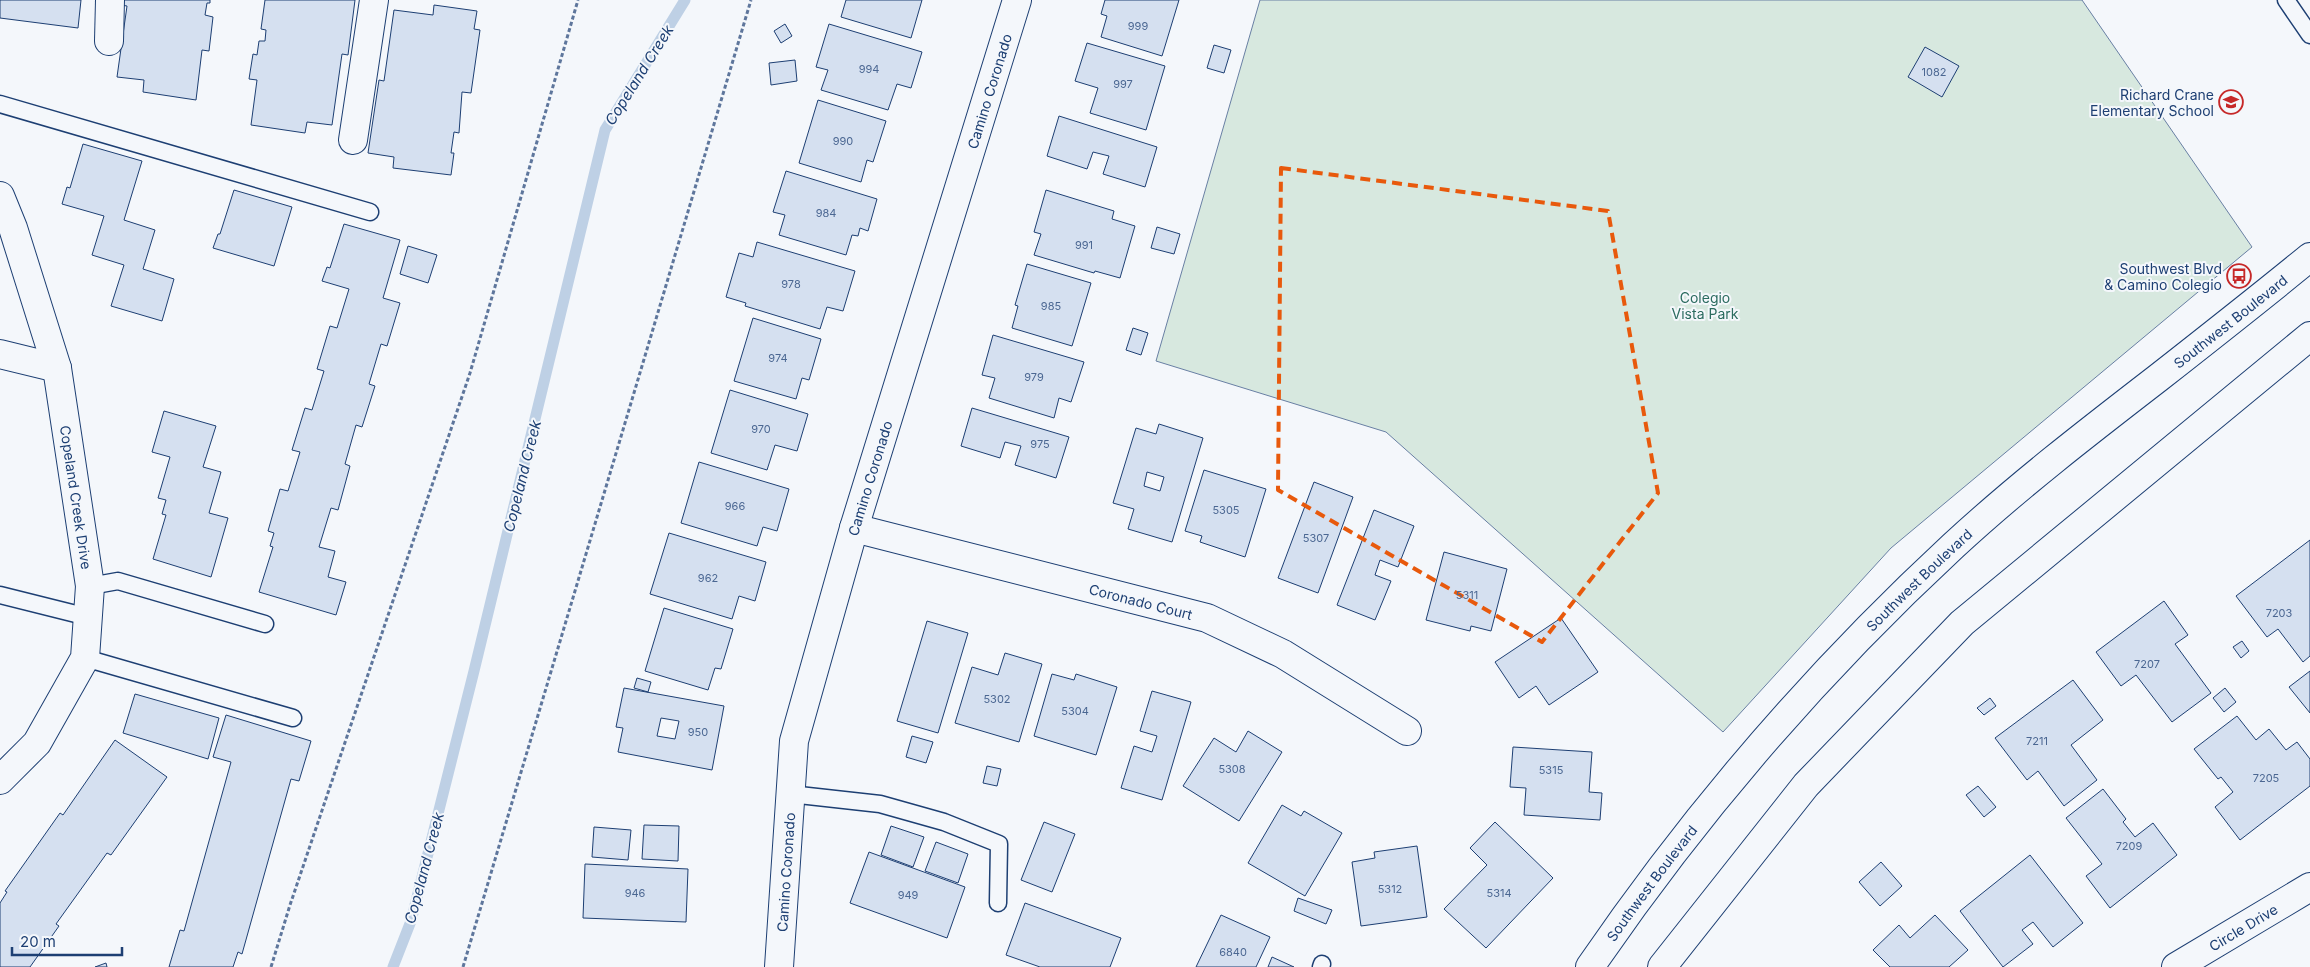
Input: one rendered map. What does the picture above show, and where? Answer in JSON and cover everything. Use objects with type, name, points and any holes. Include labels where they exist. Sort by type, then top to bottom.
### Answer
[{"type":"street","points":[[109,41],[110,0]]},
{"type":"street","points":[[352,140],[374,0]]},
{"type":"street","name":"Camino Coronado","points":[[779,967],[794,741],[854,528],[1017,0]]},
{"type":"street","name":"Copeland Creek Drive","points":[[0,196],[13,228],[57,368],[90,586],[85,658],[37,743],[0,780]]},
{"type":"street","name":"Southwest Boulevard","points":[[1590,967],[1628,911],[1716,797],[1857,639],[1953,546],[2054,458],[2310,257]]},
{"type":"street","points":[[1662,967],[1806,784],[1962,623],[2310,336]]},
{"type":"street","points":[[0,354],[57,368]]},
{"type":"street","name":"Coronado Court","points":[[854,528],[1208,618],[1283,654],[1406,730]]},
{"type":"street","name":"Circle Drive","points":[[2176,967],[2310,887]]},
{"type":"lane","points":[[2286,0],[2310,35]]},
{"type":"lane","points":[[0,104],[370,212]]},
{"type":"lane","points":[[90,586],[118,581],[265,624]]},
{"type":"lane","points":[[0,595],[88,617]]},
{"type":"lane","points":[[85,658],[293,718]]},
{"type":"lane","points":[[790,794],[880,804],[944,822],[999,844],[998,903]]},
{"type":"path","points":[[271,967],[290,905],[470,372],[578,0]]},
{"type":"path","points":[[463,967],[751,0]]},
{"type":"highlighted area","points":[[1281,168],[1608,211],[1658,493],[1542,642],[1278,490]]},
{"type":"green space","name":"Colegio Vista Park","points":[[1260,0],[2082,0],[2252,247],[1891,548],[1723,732],[1386,432],[1156,361]]},
{"type":"building","points":[[0,0],[81,0],[78,28],[0,18]]},
{"type":"building","points":[[122,0],[210,0],[210,3],[207,3],[205,15],[213,17],[209,51],[202,50],[196,100],[143,92],[144,80],[117,77],[127,6],[121,5]]},
{"type":"building","points":[[265,0],[355,0],[348,55],[342,54],[332,125],[307,122],[305,133],[251,125],[257,80],[249,79],[253,54],[257,55],[259,41],[265,41],[266,30],[261,29]]},
{"type":"building","points":[[846,0],[922,0],[911,38],[841,17]]},
{"type":"building","points":[[1105,0],[1179,0],[1162,56],[1101,37],[1107,16],[1101,14]]},
{"type":"building","points":[[434,5],[477,11],[474,29],[480,30],[471,93],[462,92],[459,133],[454,132],[451,153],[454,153],[451,175],[393,168],[394,157],[368,153],[379,80],[384,81],[394,10],[433,15]]},
{"type":"building","points":[[785,24],[792,36],[781,43],[774,31]]},
{"type":"building","points":[[829,24],[922,52],[911,88],[897,84],[888,110],[821,90],[828,70],[816,67]]},
{"type":"building","points":[[1087,43],[1165,66],[1146,130],[1090,113],[1098,88],[1075,81]]},
{"type":"building","points":[[1214,45],[1231,50],[1224,73],[1207,68]]},
{"type":"building","points":[[1925,47],[1959,66],[1942,97],[1908,77]]},
{"type":"building","points":[[795,60],[797,81],[771,85],[769,63]]},
{"type":"building","points":[[818,100],[886,121],[873,162],[867,160],[861,182],[799,163]]},
{"type":"building","points":[[1059,116],[1157,147],[1145,187],[1103,174],[1109,156],[1093,152],[1087,169],[1047,156]]},
{"type":"building","points":[[83,144],[142,161],[124,220],[155,230],[143,269],[174,279],[162,321],[111,306],[124,265],[92,255],[104,216],[62,204],[67,187],[70,188]]},
{"type":"building","points":[[786,171],[877,199],[868,231],[860,228],[858,236],[852,235],[846,255],[779,235],[785,215],[773,212]]},
{"type":"building","points":[[234,190],[292,207],[274,266],[213,248],[218,234],[220,234]]},
{"type":"building","points":[[1046,190],[1114,211],[1112,219],[1135,226],[1120,278],[1095,271],[1094,273],[1034,255],[1041,234],[1034,232]]},
{"type":"building","points":[[344,224],[400,240],[383,298],[400,303],[387,346],[381,344],[369,384],[375,386],[362,427],[356,425],[345,464],[350,466],[338,510],[331,508],[319,547],[335,551],[328,577],[346,582],[336,615],[259,592],[273,547],[270,546],[274,533],[268,531],[280,489],[288,491],[300,452],[292,450],[305,408],[312,410],[324,371],[317,369],[330,326],[337,328],[349,289],[322,281],[327,267],[330,268]]},
{"type":"building","points":[[1157,227],[1180,234],[1174,254],[1151,248]]},
{"type":"building","points":[[757,242],[855,271],[843,311],[827,307],[820,329],[745,306],[746,303],[726,297],[739,253],[753,257]]},
{"type":"building","points":[[408,246],[437,255],[428,283],[400,274]]},
{"type":"building","points":[[1027,264],[1091,283],[1072,346],[1012,328],[1018,306],[1015,305]]},
{"type":"building","points":[[753,318],[821,339],[809,380],[802,378],[796,399],[734,381]]},
{"type":"building","points":[[1133,328],[1148,333],[1141,355],[1126,350]]},
{"type":"building","points":[[993,335],[1084,362],[1071,402],[1059,398],[1054,418],[989,398],[995,378],[982,375]]},
{"type":"building","points":[[730,390],[808,414],[797,451],[775,445],[767,470],[711,453]]},
{"type":"building","points":[[972,408],[1069,437],[1056,478],[1015,465],[1021,446],[1005,442],[1000,458],[961,446]]},
{"type":"building","points":[[164,411],[216,426],[203,467],[221,472],[209,513],[228,518],[211,577],[153,559],[166,515],[162,514],[166,500],[158,498],[170,457],[152,452]]},
{"type":"building","points":[[1159,424],[1203,438],[1172,542],[1128,529],[1134,509],[1113,503],[1136,428],[1156,434]],"holes":[[[1147,472],[1164,477],[1160,491],[1144,486]]]},
{"type":"building","points":[[699,462],[789,489],[777,531],[763,527],[757,546],[681,523]]},
{"type":"building","points":[[1204,470],[1266,489],[1245,557],[1200,542],[1202,536],[1185,531]]},
{"type":"building","points":[[1314,482],[1353,497],[1318,593],[1278,578]]},
{"type":"building","points":[[1374,510],[1414,526],[1398,567],[1380,560],[1375,575],[1391,581],[1375,620],[1337,605]]},
{"type":"building","points":[[669,533],[766,562],[755,601],[739,596],[732,619],[650,594]]},
{"type":"building","points":[[2310,540],[2310,656],[2303,662],[2278,629],[2267,637],[2236,596]]},
{"type":"building","points":[[1444,552],[1507,569],[1491,631],[1471,626],[1470,631],[1426,620]]},
{"type":"building","points":[[2164,601],[2188,635],[2175,644],[2211,693],[2172,722],[2136,675],[2121,686],[2096,652]]},
{"type":"building","points":[[664,608],[733,629],[721,669],[715,668],[708,690],[645,671]]},
{"type":"building","points":[[1561,618],[1598,672],[1549,705],[1536,686],[1519,698],[1495,662]]},
{"type":"building","points":[[927,621],[968,633],[938,733],[897,721]]},
{"type":"building","points":[[2242,641],[2249,651],[2241,658],[2233,647]]},
{"type":"building","points":[[1005,653],[1042,664],[1019,742],[955,723],[972,667],[998,675]]},
{"type":"building","points":[[2310,671],[2310,713],[2289,687]]},
{"type":"building","points":[[1052,674],[1074,680],[1076,674],[1117,687],[1096,755],[1034,736]]},
{"type":"building","points":[[637,678],[651,682],[648,692],[634,688]]},
{"type":"building","points":[[2073,680],[2103,720],[2071,745],[2097,780],[2064,806],[2038,771],[2027,780],[1995,738]]},
{"type":"building","points":[[624,688],[724,706],[712,770],[618,752],[623,728],[616,727]],"holes":[[[661,718],[679,721],[675,739],[657,736]]]},
{"type":"building","points":[[2225,688],[2236,702],[2224,712],[2213,698]]},
{"type":"building","points":[[1152,691],[1191,702],[1162,800],[1121,788],[1134,746],[1152,752],[1157,736],[1140,731]]},
{"type":"building","points":[[135,694],[219,718],[208,759],[123,733]]},
{"type":"building","points":[[1990,698],[1996,706],[1984,715],[1977,708]]},
{"type":"building","points":[[226,715],[311,741],[299,781],[291,779],[242,954],[238,952],[233,967],[169,967],[180,930],[184,931],[231,762],[213,757]]},
{"type":"building","points":[[2237,716],[2256,740],[2269,729],[2286,750],[2297,742],[2310,759],[2310,786],[2240,840],[2215,807],[2233,792],[2221,777],[2218,779],[2194,749]]},
{"type":"building","points":[[1248,731],[1282,752],[1239,821],[1183,786],[1214,738],[1236,752]]},
{"type":"building","points":[[912,736],[933,742],[926,763],[906,757]]},
{"type":"building","points":[[115,740],[167,777],[111,855],[107,853],[56,924],[59,926],[30,967],[0,967],[0,903],[7,892],[5,891],[60,813],[63,815]]},
{"type":"building","points":[[1513,747],[1592,752],[1589,792],[1602,793],[1600,820],[1524,815],[1526,788],[1510,787]]},
{"type":"building","points":[[987,766],[1001,769],[997,786],[983,783]]},
{"type":"building","points":[[1978,786],[1996,807],[1984,817],[1966,795]]},
{"type":"building","points":[[2103,789],[2126,819],[2123,822],[2135,837],[2153,823],[2177,855],[2110,908],[2086,876],[2102,864],[2066,818]]},
{"type":"building","points":[[1282,805],[1301,816],[1304,811],[1342,833],[1305,896],[1248,863]]},
{"type":"building","points":[[1044,822],[1075,834],[1052,892],[1021,880]]},
{"type":"building","points":[[1495,822],[1553,878],[1486,948],[1444,909],[1487,865],[1470,848]]},
{"type":"building","points":[[644,825],[679,826],[678,861],[642,859]]},
{"type":"building","points":[[891,826],[924,837],[913,867],[881,855]]},
{"type":"building","points":[[594,827],[631,830],[628,860],[592,857]]},
{"type":"building","points":[[936,842],[968,854],[958,883],[925,871]]},
{"type":"building","points":[[1417,846],[1427,917],[1361,926],[1352,862],[1375,858],[1374,852]]},
{"type":"building","points":[[869,852],[965,887],[947,938],[850,903]]},
{"type":"building","points":[[2030,855],[2083,923],[2053,947],[2033,922],[2022,930],[2033,944],[2003,967],[1960,911]]},
{"type":"building","points":[[1881,862],[1902,886],[1880,906],[1859,882]]},
{"type":"building","points":[[585,864],[688,869],[686,922],[583,918]]},
{"type":"building","points":[[1298,898],[1332,910],[1326,924],[1294,911]]},
{"type":"building","points":[[1025,903],[1121,938],[1110,967],[1040,967],[1006,955]]},
{"type":"building","points":[[1221,915],[1270,937],[1256,967],[1196,967]]},
{"type":"building","points":[[1935,915],[1968,950],[1949,967],[1890,967],[1873,950],[1899,925],[1910,938]]},
{"type":"building","points":[[1272,957],[1294,967],[1268,967]]},
{"type":"building","points":[[106,963],[107,967],[95,967]]},
{"type":"waterway","name":"Copeland Creek","points":[[393,967],[411,921],[474,671],[605,130],[685,0]]},
{"type":"place","name":"Richard Crane Elementary School","points":[[2231,102]]},
{"type":"place","name":"Southwest Blvd & Camino Colegio","points":[[2239,276]]}]
